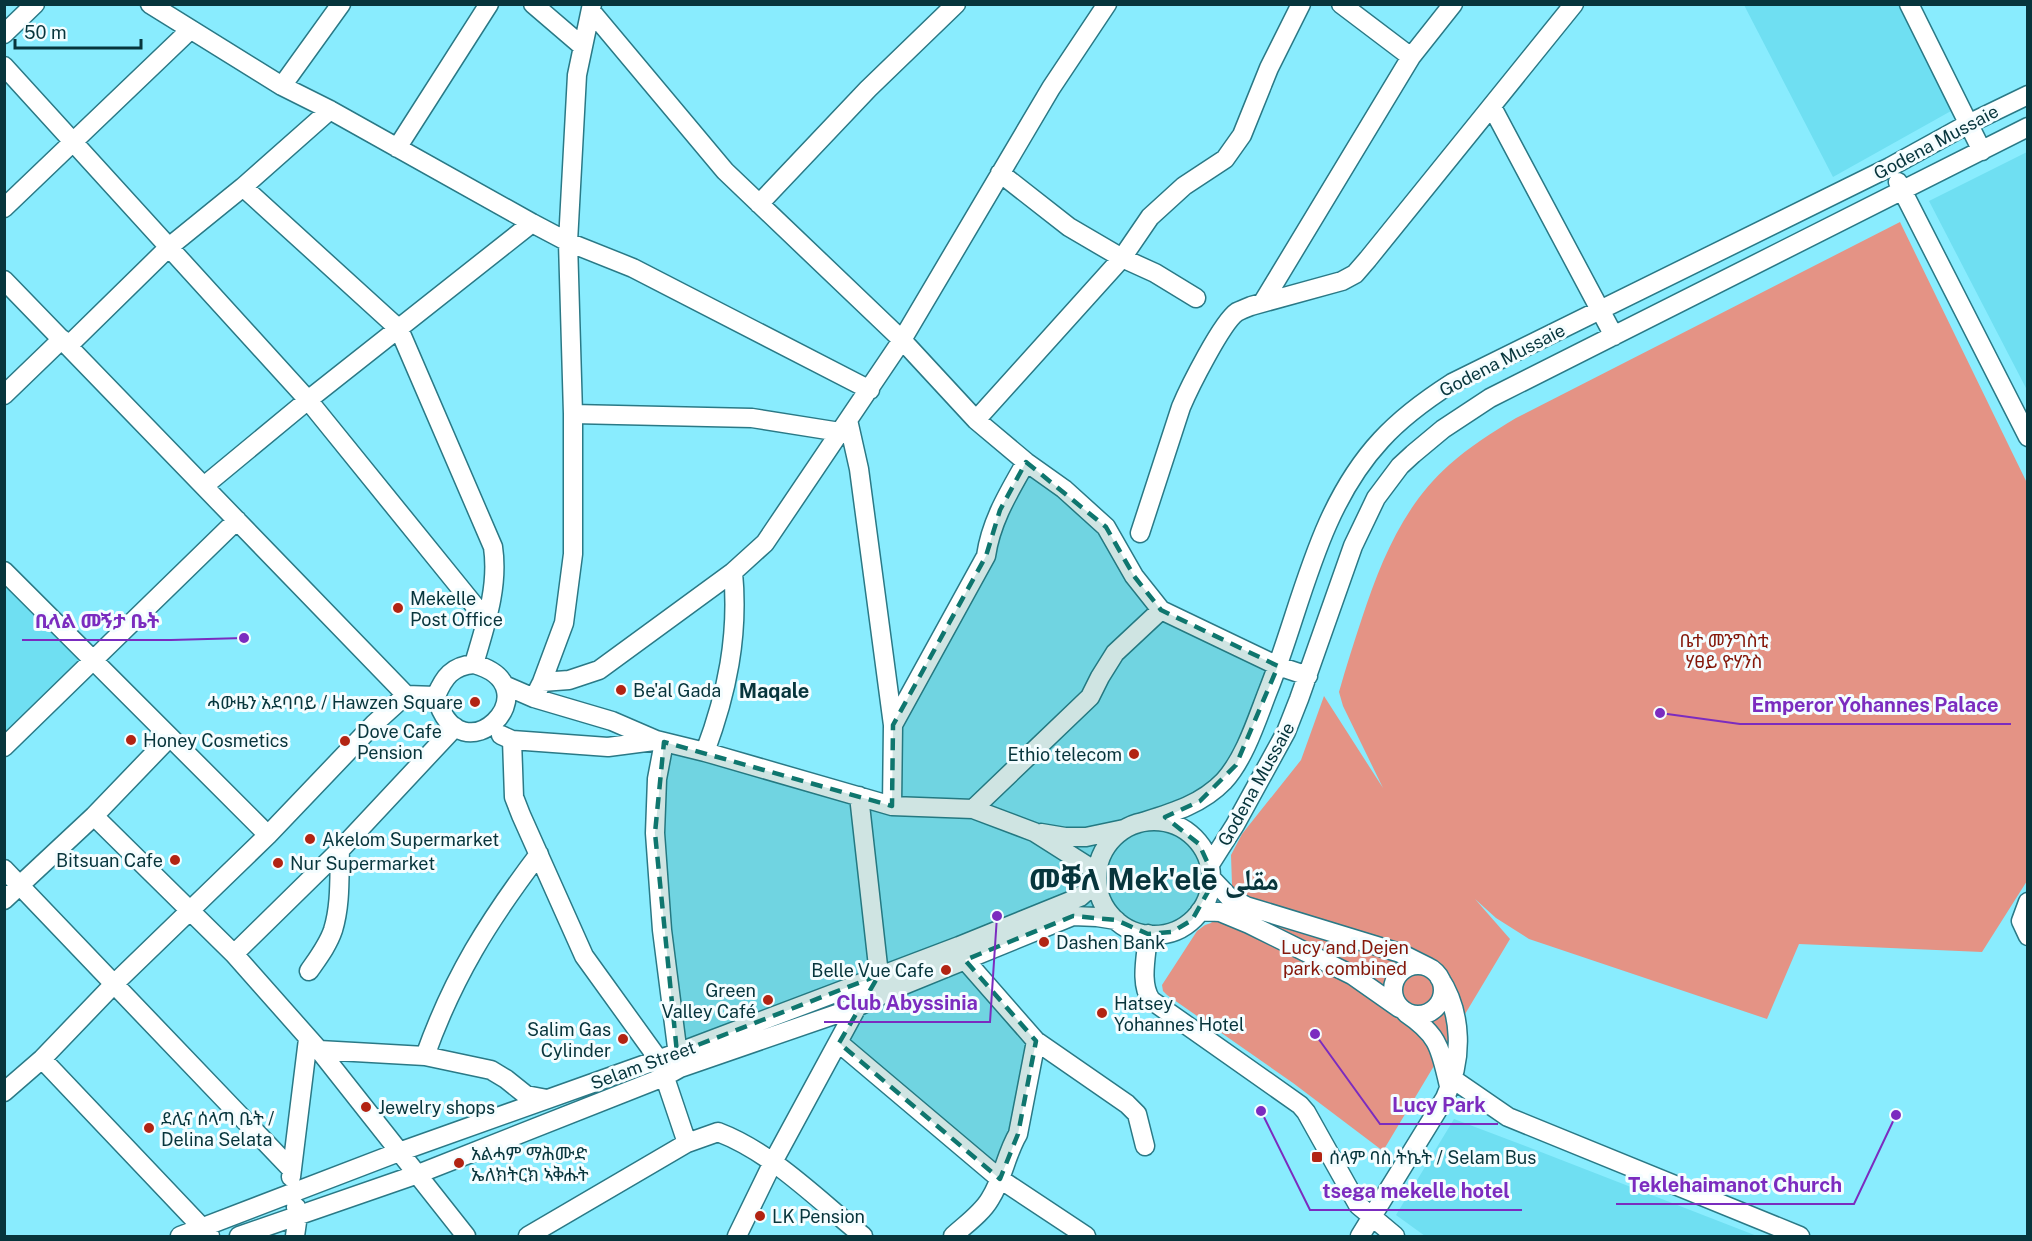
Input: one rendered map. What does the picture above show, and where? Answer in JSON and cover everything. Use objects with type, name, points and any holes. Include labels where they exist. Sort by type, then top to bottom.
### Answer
[{"type":"street","points":[[4,34],[35,4]]},
{"type":"street","points":[[150,4],[282,86],[330,110],[532,223],[568,242],[633,268],[870,390]]},
{"type":"street","points":[[282,86],[341,4]]},
{"type":"street","points":[[397,148],[489,4]]},
{"type":"street","points":[[533,4],[582,46]]},
{"type":"street","points":[[759,204],[868,89],[956,4]]},
{"type":"street","points":[[538,690],[599,670],[733,572],[765,543],[902,340],[1051,88],[1107,4]]},
{"type":"street","points":[[976,420],[1122,258],[1150,217],[1184,186],[1225,159],[1242,135],[1269,68],[1301,4]]},
{"type":"street","points":[[1341,4],[1411,57]]},
{"type":"street","points":[[1263,302],[1411,57],[1453,4]]},
{"type":"street","points":[[1140,533],[1181,407],[1225,324],[1237,312],[1263,302],[1342,281],[1355,274],[1574,4]]},
{"type":"street","points":[[1909,4],[1982,151]]},
{"type":"street","points":[[538,690],[564,623],[573,554],[573,414],[568,242],[577,75],[591,8]]},
{"type":"street","points":[[591,8],[725,171],[902,340],[976,420],[1026,462],[1064,489],[1107,527],[1134,576],[1161,609],[1278,666],[1308,676]]},
{"type":"street","points":[[4,208],[190,30]]},
{"type":"street","points":[[4,66],[308,400],[487,621]]},
{"type":"street","name":"Godena Mussaie","points":[[1130,827],[1200,801],[1225,780],[1236,765],[1278,666],[1319,542],[1329,519],[1353,477],[1381,440],[1416,408],[1452,383],[1890,167],[1968,124],[2028,95]]},
{"type":"street","points":[[1492,107],[1614,336]]},
{"type":"street","points":[[4,395],[169,247],[243,187],[330,110]]},
{"type":"street","name":"Godena Mussaie","points":[[1210,872],[1278,749],[1294,713],[1359,529],[1376,498],[1400,466],[1428,441],[1476,407],[2028,127]]},
{"type":"street","points":[[1890,167],[2028,438]]},
{"type":"street","points":[[1000,173],[1069,227],[1122,258],[1155,273],[1196,298]]},
{"type":"street","points":[[243,187],[399,329],[493,547],[495,575],[487,621],[474,664]]},
{"type":"street","points":[[204,486],[308,400],[532,223]]},
{"type":"street","points":[[4,280],[406,695],[436,696]]},
{"type":"street","points":[[573,414],[752,418],[844,426]]},
{"type":"street","points":[[844,426],[859,469],[893,725],[892,806]]},
{"type":"street","points":[[893,725],[986,556],[989,538],[1000,510],[1026,462]]},
{"type":"street","points":[[4,747],[237,520]]},
{"type":"street","points":[[4,571],[268,835]]},
{"type":"street","points":[[705,752],[720,713],[729,678],[735,597],[733,572]]},
{"type":"street","points":[[973,809],[1090,698],[1115,653],[1161,609]]},
{"type":"street","points":[[474,664],[489,668],[504,685],[506,696],[503,712],[496,722],[476,732],[455,727],[446,720],[436,696],[444,679],[452,670],[462,665],[474,664]]},
{"type":"street","points":[[504,685],[538,690],[660,742],[705,752],[892,806],[973,809],[1034,832],[1065,837],[1086,837],[1159,822],[1182,829],[1199,844],[1210,872],[1229,897],[1246,906],[1400,953],[1418,961],[1434,972],[1448,990],[1456,1021],[1458,1059],[1450,1081],[1360,1236]]},
{"type":"street","points":[[4,1092],[42,1059],[114,984],[268,835],[374,724],[406,695]]},
{"type":"street","points":[[234,954],[340,850],[455,727]]},
{"type":"street","points":[[487,728],[512,740],[608,747],[660,742]]},
{"type":"street","points":[[4,900],[94,816],[170,737]]},
{"type":"street","points":[[512,740],[514,797],[584,956],[661,1068],[687,1143]]},
{"type":"street","points":[[660,742],[655,833],[662,930],[679,1061]]},
{"type":"street","points":[[737,1236],[773,1162],[857,1006],[879,975],[859,796]]},
{"type":"street","points":[[94,816],[234,954],[314,1045],[466,1236]]},
{"type":"street","points":[[1116,920],[1102,901],[1097,875],[1101,855],[1107,845],[1130,827]]},
{"type":"street","points":[[1034,832],[1097,875]]},
{"type":"street","points":[[309,970],[333,930],[339,896],[340,850]]},
{"type":"street","points":[[425,1056],[445,1002],[470,955],[500,905],[539,854]]},
{"type":"street","points":[[4,869],[291,1170]]},
{"type":"street","points":[[1145,1146],[1137,1114],[1127,1104],[1036,1041],[962,953],[1073,916],[1116,920],[1137,932],[1148,934],[1172,932],[1192,920],[1200,911],[1206,901],[1210,872]]},
{"type":"street","name":"Selam Street","points":[[679,1061],[857,1006],[1080,897],[1088,890],[1097,875]]},
{"type":"street","points":[[2028,902],[2020,921],[2028,936]]},
{"type":"street","points":[[1200,911],[1220,912],[1249,924],[1353,975],[1424,1025],[1431,1033],[1441,1053],[1450,1081],[1508,1117],[1787,1234]]},
{"type":"street","points":[[1148,934],[1145,986],[1151,1000],[1300,1105],[1358,1205],[1395,1236]]},
{"type":"street","name":"Selam Street","points":[[239,1236],[418,1174],[879,975],[962,953]]},
{"type":"street","points":[[1419,965],[1434,972],[1443,986],[1443,995],[1436,1007],[1425,1015],[1415,1016],[1403,1010],[1394,1000],[1392,991],[1398,974],[1410,966],[1419,965]]},
{"type":"street","points":[[953,1236],[989,1201],[1000,1179],[1011,1146],[1018,1134],[1036,1041]]},
{"type":"street","points":[[839,1043],[1000,1179],[1086,1236]]},
{"type":"street","points":[[314,1045],[425,1056],[490,1070],[526,1095],[549,1100]]},
{"type":"street","points":[[295,1236],[298,1215],[291,1194],[291,1170],[314,1045]]},
{"type":"street","points":[[42,1059],[207,1232]]},
{"type":"street","name":"Selam Street","points":[[180,1236],[207,1232],[291,1194],[399,1152],[549,1100],[661,1068]]},
{"type":"street","points":[[528,1236],[687,1143],[718,1132],[732,1137],[773,1162],[863,1236]]},
{"type":"highlighted area","points":[[1026,462],[1106,527],[1134,576],[1161,610],[1278,666],[1236,765],[1200,801],[1165,817],[1199,844],[1209,866],[1209,890],[1192,920],[1172,932],[1148,934],[1116,920],[1073,916],[965,960],[1036,1041],[1018,1134],[1000,1179],[839,1043],[879,975],[677,1053],[655,833],[664,742],[892,806],[893,725],[986,556],[1000,510]]},
{"type":"shaded area","points":[[1744,5],[1899,5],[1951,111],[1833,177]]},
{"type":"shaded area","points":[[2027,152],[2027,390],[1929,201]]},
{"type":"shaded area","points":[[5,584],[83,664],[5,741]]},
{"type":"shaded area","points":[[1454,1119],[1757,1236],[1425,1236],[1396,1215]]},
{"type":"green space","name":"ቤተ መንግስቲ ሃፀይ ዮሃንስ","points":[[1900,222],[2027,483],[2027,881],[1982,952],[1799,944],[1767,1019],[1529,939],[1496,918],[1475,899],[1510,939],[1383,1151],[1293,1083],[1167,995],[1162,985],[1197,931],[1211,923],[1220,912],[1232,885],[1231,855],[1242,834],[1301,760],[1324,696],[1383,788],[1343,706],[1339,692],[1362,618],[1386,555],[1406,516],[1433,481],[1465,452],[1516,418]]},
{"type":"place","name":"Mekelle Post Office","points":[[398,608]]},
{"type":"place","name":"ቢላል መኝታ ቤት","points":[[244,638]]},
{"type":"place","name":"Be'al Gada","points":[[621,690]]},
{"type":"place","name":"ሓውዜን አደባባይ / Hawzen Square","points":[[475,702]]},
{"type":"place","name":"Emperor Yohannes Palace","points":[[1660,713]]},
{"type":"place","name":"Honey Cosmetics","points":[[131,740]]},
{"type":"place","name":"Dove Cafe Pension","points":[[345,741]]},
{"type":"place","name":"Ethio telecom","points":[[1134,754]]},
{"type":"place","name":"Akelom Supermarket","points":[[310,839]]},
{"type":"place","name":"Bitsuan Cafe","points":[[175,860]]},
{"type":"place","name":"Nur Supermarket","points":[[278,863]]},
{"type":"place","name":"Club Abyssinia","points":[[997,916]]},
{"type":"place","name":"Dashen Bank","points":[[1044,942]]},
{"type":"place","name":"Belle Vue Cafe","points":[[946,970]]},
{"type":"place","name":"Green Valley Café","points":[[768,1000]]},
{"type":"place","name":"Hatsey Yohannes Hotel","points":[[1102,1013]]},
{"type":"place","name":"Lucy Park","points":[[1315,1034]]},
{"type":"place","name":"Salim Gas Cylinder","points":[[623,1039]]},
{"type":"place","name":"Jewelry shops","points":[[366,1107]]},
{"type":"place","name":"tsega mekelle hotel","points":[[1261,1111]]},
{"type":"place","name":"Teklehaimanot Church","points":[[1896,1115]]},
{"type":"place","name":"ደሊና ሰላጣ ቤት / Delina Selata","points":[[149,1128]]},
{"type":"place","name":"ሰላም ባስ ትኬት / Selam Bus","points":[[1317,1157]]},
{"type":"place","name":"አልሓም ማሕሙድ ኤለክትርክ ኣቅሑት","points":[[459,1163]]},
{"type":"place","name":"LK Pension","points":[[760,1216]]},
{"type":"district","name":"Maqale","points":[[774,691]]},
{"type":"district","name":"መቐለ Mek'elē مقلى","points":[[1154,879]]},
{"type":"park label","name":"Lucy and Dejen park combined","points":[[1345,957]]}]
